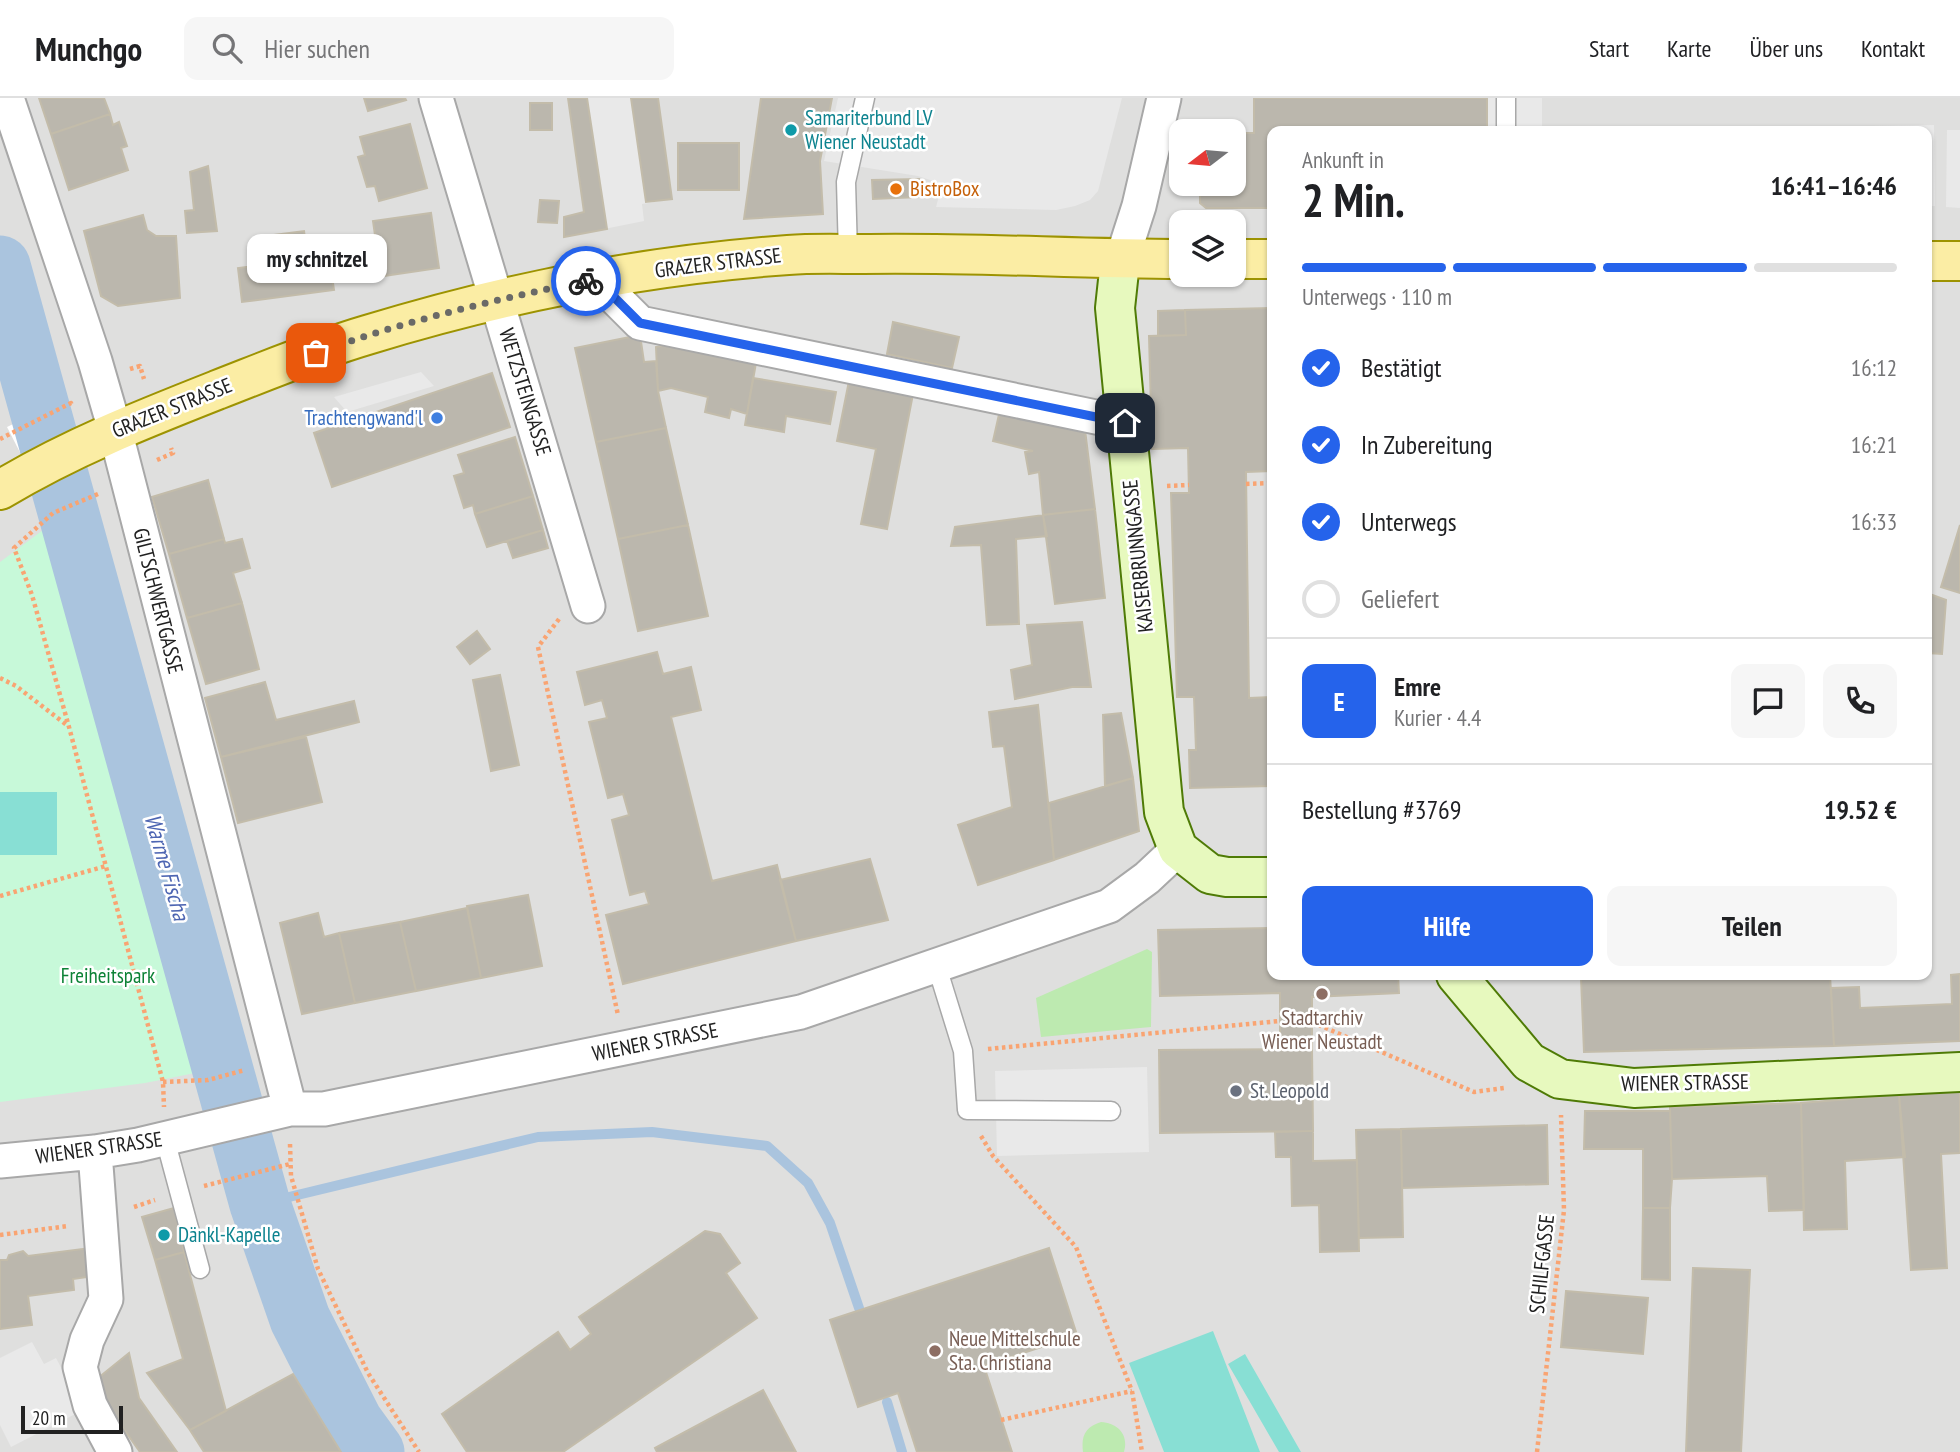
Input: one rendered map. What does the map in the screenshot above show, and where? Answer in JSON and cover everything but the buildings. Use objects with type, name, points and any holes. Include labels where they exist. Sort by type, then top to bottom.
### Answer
[{"type":"main road","name":"GRAZER STRASSE","points":[[15,481],[115,430],[364,335],[497,299],[596,279],[710,262],[792,255],[950,252],[1169,259]]},
{"type":"main road","points":[[1246,259],[1267,259]]},
{"type":"main road","points":[[1932,261],[1960,261]]},
{"type":"street","name":"GILTSCHWERTGASSE","points":[[7,98],[98,370],[115,430],[290,1109]]},
{"type":"street","name":"WETZSTEINGASSE","points":[[436,98],[588,606]]},
{"type":"street","name":"KAISERBRUNNGASSE","points":[[1164,98],[1139,206],[1119,271],[1115,308],[1164,812],[1178,849]]},
{"type":"street","points":[[596,279],[640,323],[1125,423]]},
{"type":"street","points":[[1178,849],[1210,874],[1227,877],[1267,877]]},
{"type":"street","name":"WIENER STRASSE","points":[[0,1161],[95,1153],[290,1109],[324,1109],[801,1012],[1109,906],[1147,878],[1178,849]]},
{"type":"street","name":"WIENER STRASSE","points":[[1460,980],[1529,1062],[1560,1079],[1634,1088],[1960,1072]]},
{"type":"street","points":[[95,1153],[106,1299],[87,1340],[80,1367],[90,1405],[116,1452]]},
{"type":"lane","points":[[848,254],[846,182],[865,98]]},
{"type":"lane","points":[[1506,98],[1506,126]]},
{"type":"lane","points":[[937,967],[963,1051],[967,1110],[1111,1111]]},
{"type":"lane","points":[[165,1139],[200,1269]]},
{"type":"path","points":[[128,370],[140,366],[145,379]]},
{"type":"path","points":[[0,439],[71,403],[74,410]]},
{"type":"path","points":[[1246,484],[1267,483]]},
{"type":"path","points":[[87,499],[53,513],[14,548],[32,595],[69,727],[163,1083],[165,1139]]},
{"type":"path","points":[[588,606],[559,619],[538,647],[625,1048]]},
{"type":"path","points":[[0,678],[16,686],[69,727]]},
{"type":"path","points":[[0,896],[106,866]]},
{"type":"path","points":[[963,1051],[1280,1021]]},
{"type":"path","points":[[1312,1022],[1474,1092],[1560,1079]]},
{"type":"path","points":[[163,1083],[208,1080],[243,1071]]},
{"type":"path","name":"SCHILFGASSE","points":[[1537,1452],[1564,1210],[1560,1079]]},
{"type":"path","points":[[967,1110],[993,1156],[1076,1247],[1132,1391],[1142,1452]]},
{"type":"path","points":[[237,1176],[290,1164]]},
{"type":"path","points":[[290,1175],[318,1269],[368,1373],[419,1452]]},
{"type":"path","points":[[0,1235],[101,1221]]},
{"type":"path","points":[[1001,1420],[1132,1391]]},
{"type":"shaded area","points":[[0,98],[1960,98],[1960,1452],[0,1452]]},
{"type":"shaded area","points":[[568,98],[658,98],[672,199],[642,204],[644,221],[564,237],[564,217],[584,212]]},
{"type":"shaded area","points":[[838,98],[1122,98],[1098,191],[1090,200],[1056,210],[936,207],[942,184],[918,176],[824,161]]},
{"type":"shaded area","points":[[1487,98],[1542,98],[1542,126],[1487,126]]},
{"type":"shaded area","points":[[1934,125],[1935,206],[1932,206],[1932,126],[1871,126]]},
{"type":"shaded area","points":[[1947,130],[1960,130],[1960,208],[1946,207]]},
{"type":"shaded area","points":[[421,372],[434,386],[347,412],[334,397]]},
{"type":"shaded area","points":[[0,792],[57,792],[57,855],[0,855]]},
{"type":"shaded area","points":[[1147,1067],[1149,1152],[997,1156],[995,1071]]},
{"type":"shaded area","points":[[1213,1331],[1260,1452],[1164,1452],[1129,1363]]},
{"type":"shaded area","points":[[32,1342],[44,1364],[56,1358],[83,1410],[11,1447],[0,1425],[0,1358]]},
{"type":"shaded area","points":[[1245,1354],[1301,1452],[1279,1452],[1228,1364]]},
{"type":"green space","name":"Freiheitspark","points":[[94,507],[245,1063],[145,1083],[0,1102],[0,562],[43,530]]},
{"type":"green space","points":[[1147,949],[1152,952],[1151,1027],[1041,1037],[1036,998]]},
{"type":"green space","points":[[1101,1422],[1121,1431],[1125,1440],[1124,1452],[1083,1452],[1085,1433]]},
{"type":"pier","points":[[60,401],[88,503],[54,519],[7,427]]},
{"type":"waterway","name":"Warme Fischa","points":[[0,266],[260,1204],[300,1319],[353,1423],[374,1452]]},
{"type":"waterway","points":[[260,1204],[538,1137],[652,1132],[767,1146],[808,1183],[830,1223],[859,1308]]},
{"type":"waterway","points":[[887,1402],[902,1452]]},
{"type":"way so far","points":[[316,353],[364,335],[497,299],[586,281]]},
{"type":"place","name":"Samariterbund LV Wiener Neustadt","points":[[791,130]]},
{"type":"place","name":"BistroBox","points":[[896,189]]},
{"type":"place","name":"my schnitzel","points":[[316,353]]},
{"type":"place","name":"Trachtengwand'l","points":[[437,418]]},
{"type":"place","name":"Stadtarchiv Wiener Neustadt","points":[[1322,994]]},
{"type":"place","name":"St. Leopold","points":[[1236,1091]]},
{"type":"place","name":"Dänkl-Kapelle","points":[[164,1235]]},
{"type":"place","name":"Neue Mittelschule Sta. Christiana","points":[[935,1351]]},
{"type":"route","points":[[586,281],[596,279],[640,323],[1125,423]]}]
